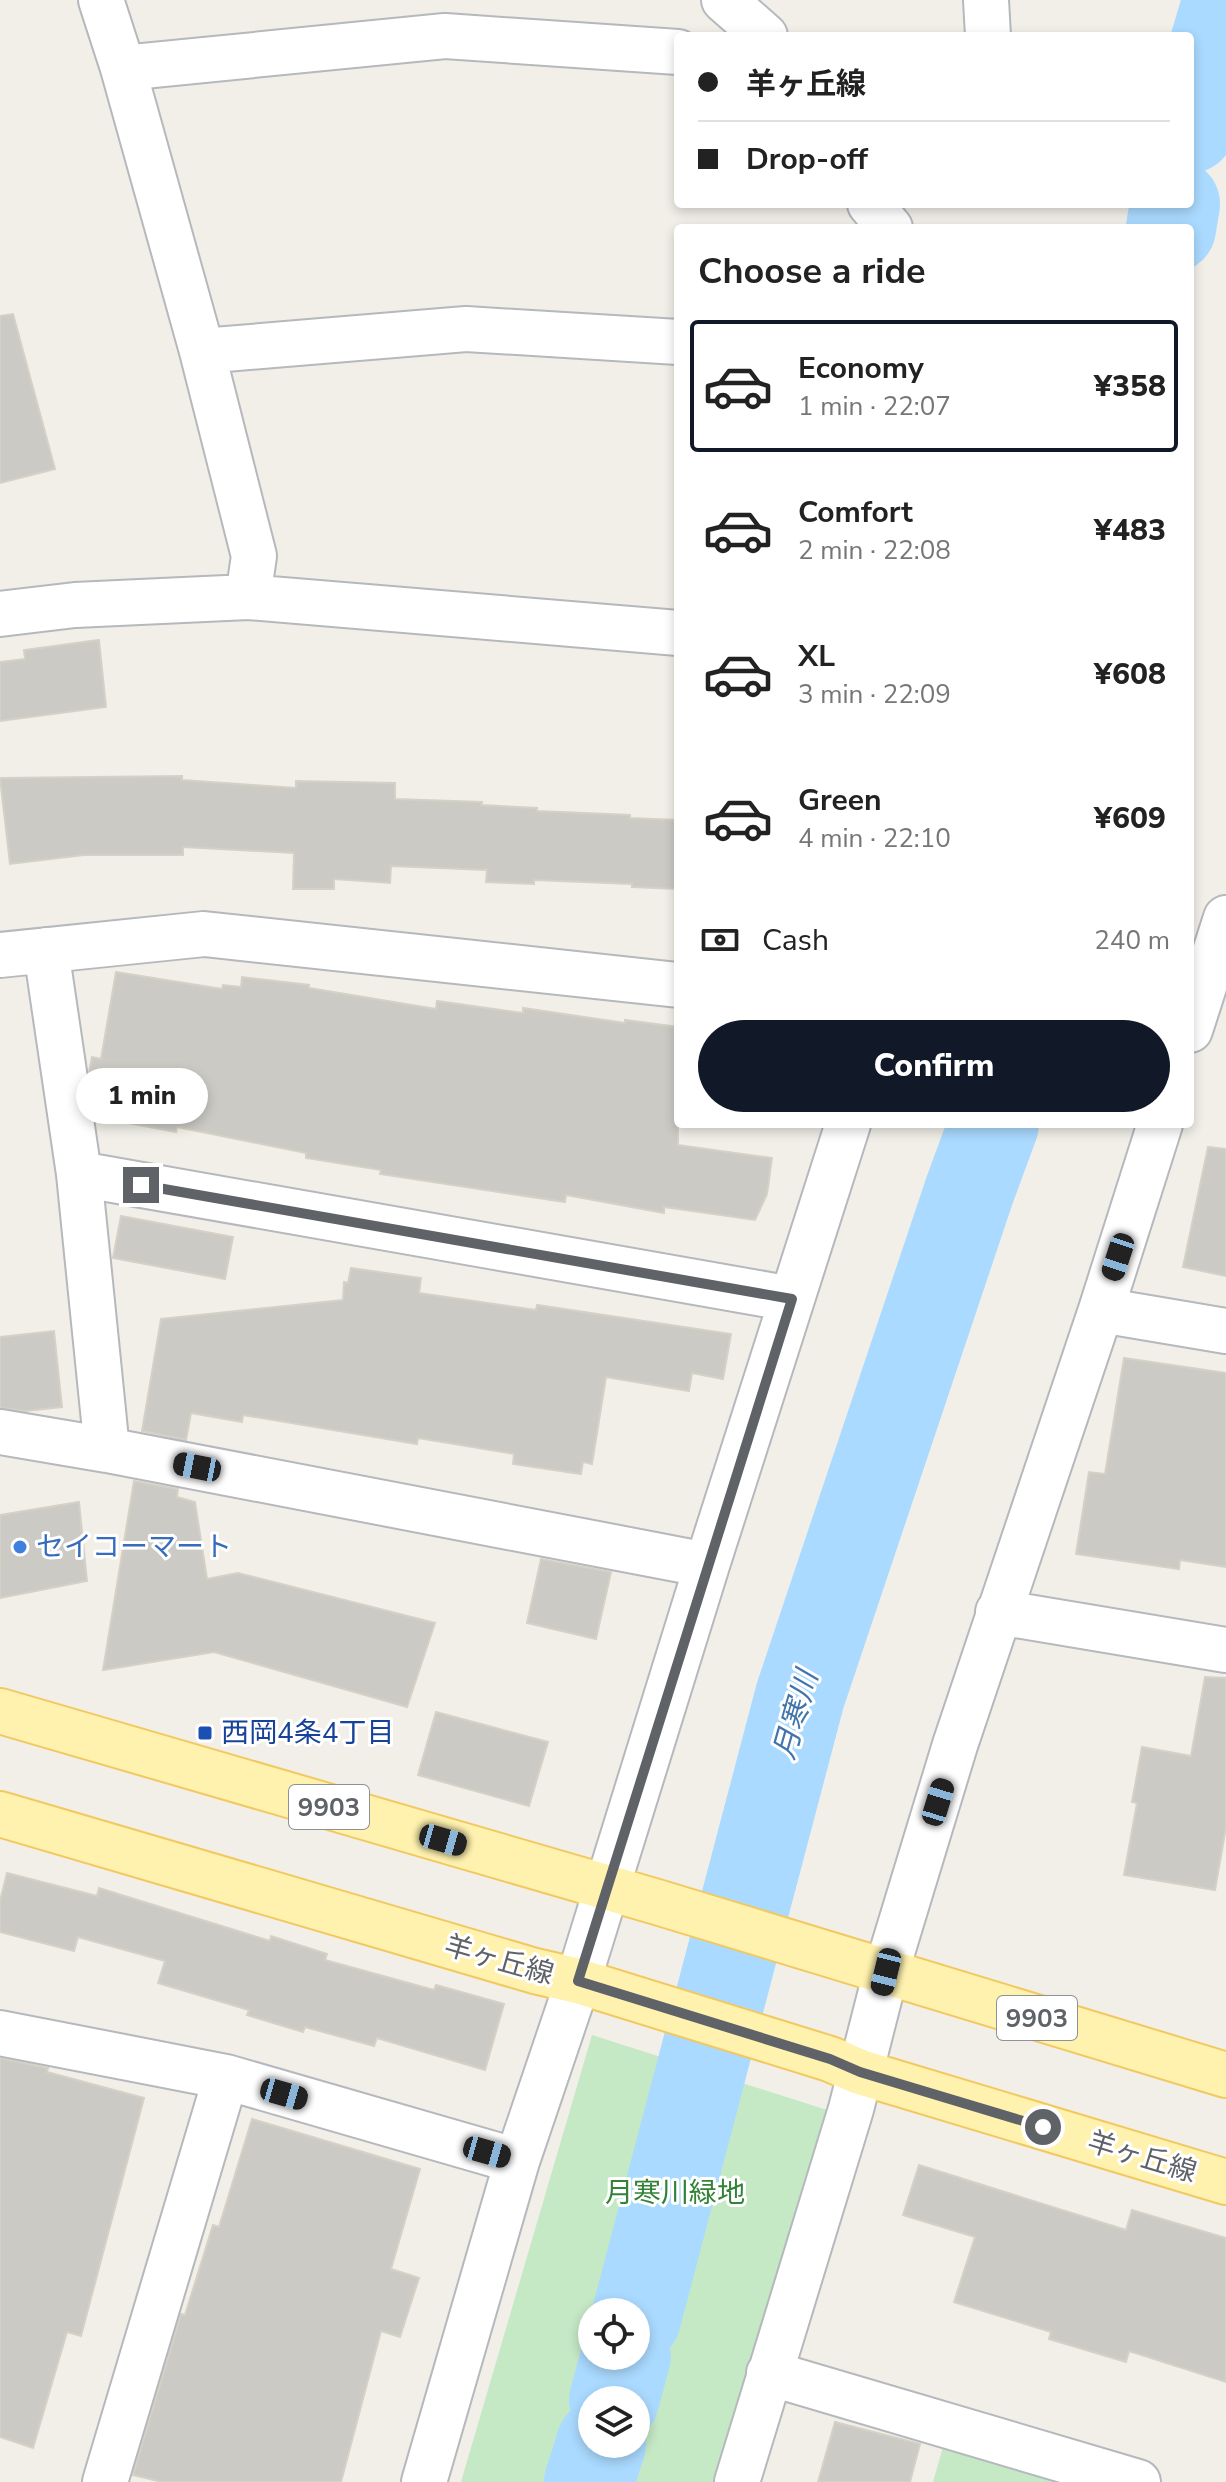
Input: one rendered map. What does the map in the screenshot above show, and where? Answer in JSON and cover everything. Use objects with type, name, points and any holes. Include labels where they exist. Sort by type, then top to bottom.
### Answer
[{"type":"main road","name":"9903","points":[[0,1711],[657,1902],[1226,2075]]},
{"type":"main road","name":"羊ヶ丘線","points":[[0,1814],[578,1981],[1226,2182]]},
{"type":"street","points":[[101,0],[202,351],[254,556],[248,597]]},
{"type":"street","points":[[724,0],[760,32]]},
{"type":"street","points":[[986,0],[988,32]]},
{"type":"street","points":[[123,68],[445,36],[674,52]]},
{"type":"street","points":[[873,208],[887,224]]},
{"type":"street","points":[[202,351],[466,329],[674,342]]},
{"type":"street","points":[[0,614],[75,605],[248,597],[674,633]]},
{"type":"street","points":[[1200,1019],[1226,918]]},
{"type":"street","points":[[0,955],[204,934],[674,985]]},
{"type":"street","points":[[46,950],[79,1174],[107,1450]]},
{"type":"street","points":[[424,2482],[517,2161],[578,1981],[847,1128]]},
{"type":"street","points":[[737,2482],[769,2373],[867,1966],[998,1612],[1101,1310],[1159,1128]]},
{"type":"street","points":[[79,1174],[792,1299]]},
{"type":"street","points":[[1101,1310],[1226,1331]]},
{"type":"street","points":[[0,1432],[707,1565]]},
{"type":"street","points":[[998,1612],[1226,1650]]},
{"type":"street","points":[[0,2033],[226,2077],[517,2161]]},
{"type":"street","points":[[105,2482],[226,2077]]},
{"type":"street","points":[[769,2373],[1138,2482]]},
{"type":"green space","name":"月寒川緑地","points":[[592,2035],[827,2110],[721,2482],[461,2482]]},
{"type":"green space","points":[[947,2433],[1113,2482],[933,2482]]},
{"type":"building","points":[[13,314],[55,469],[0,483],[0,316]]},
{"type":"building","points":[[99,640],[106,707],[0,721],[0,662],[25,659],[24,650]]},
{"type":"building","points":[[182,776],[182,780],[296,788],[296,781],[395,783],[395,799],[482,802],[481,805],[537,808],[537,811],[674,820],[674,889],[534,880],[534,884],[486,882],[487,870],[391,866],[390,883],[334,879],[334,889],[293,889],[294,853],[183,847],[183,855],[84,855],[10,864],[0,778]]},
{"type":"building","points":[[116,972],[222,989],[223,985],[241,987],[242,977],[309,985],[309,988],[436,1009],[437,1001],[523,1013],[523,1008],[625,1023],[625,1020],[674,1026],[674,1128],[678,1128],[678,1145],[772,1158],[767,1194],[755,1220],[664,1207],[664,1213],[566,1195],[565,1202],[380,1174],[381,1170],[306,1158],[306,1153],[177,1127],[176,1132],[96,1117],[89,1072],[92,1057],[101,1059]]},
{"type":"building","points":[[1208,1147],[1226,1149],[1226,1276],[1183,1267]]},
{"type":"building","points":[[121,1216],[233,1237],[225,1279],[113,1258]]},
{"type":"building","points":[[351,1268],[421,1278],[419,1293],[536,1310],[537,1305],[731,1334],[723,1379],[692,1373],[689,1391],[606,1377],[592,1464],[583,1462],[581,1474],[513,1464],[514,1454],[418,1438],[417,1444],[243,1415],[242,1422],[191,1413],[186,1440],[142,1431],[161,1319],[343,1300],[344,1282],[348,1283]]},
{"type":"building","points":[[54,1331],[62,1407],[25,1411],[0,1408],[0,1337]]},
{"type":"building","points":[[1124,1358],[1226,1373],[1226,1567],[1180,1560],[1179,1569],[1076,1554],[1089,1472],[1105,1474]]},
{"type":"building","points":[[134,1481],[178,1489],[177,1497],[195,1502],[207,1579],[238,1573],[435,1623],[407,1707],[214,1652],[103,1670]]},
{"type":"building","points":[[79,1502],[87,1581],[0,1598],[0,1515]]},
{"type":"building","points":[[541,1559],[611,1572],[596,1639],[527,1623]]},
{"type":"building","points":[[1205,1677],[1226,1678],[1226,1827],[1215,1890],[1124,1875],[1137,1803],[1132,1802],[1142,1747],[1191,1756]]},
{"type":"building","points":[[436,1712],[548,1742],[529,1806],[418,1775]]},
{"type":"building","points":[[7,1873],[97,1896],[99,1888],[270,1941],[271,1936],[327,1954],[325,1960],[434,1990],[436,1985],[504,2004],[485,2070],[377,2038],[374,2046],[305,2027],[303,2032],[247,2015],[249,2010],[158,1983],[165,1961],[78,1937],[74,1951],[0,1932],[0,1901]]},
{"type":"building","points":[[0,2058],[48,2068],[47,2072],[144,2098],[81,2336],[67,2332],[33,2448],[0,2437]]},
{"type":"building","points":[[252,2119],[420,2169],[391,2269],[419,2278],[400,2337],[381,2331],[341,2482],[162,2482],[133,2475],[181,2314],[185,2315],[213,2225],[219,2227]]},
{"type":"building","points":[[919,2165],[1126,2230],[1132,2210],[1226,2238],[1226,2382],[1129,2351],[1126,2362],[1049,2339],[1051,2332],[954,2302],[975,2237],[903,2215]]},
{"type":"building","points":[[835,2422],[920,2444],[910,2482],[818,2482]]},
{"type":"waterway","name":"月寒川","points":[[1194,114],[1226,6]]},
{"type":"waterway","name":"月寒川","points":[[1172,224],[1174,208]]},
{"type":"waterway","name":"月寒川","points":[[641,2298],[800,1696],[993,1128]]},
{"type":"waterway","name":"月寒川","points":[[618,2386],[622,2370]]},
{"type":"waterway","name":"月寒川","points":[[589,2482],[597,2458]]},
{"type":"place","name":"セイコーマート","points":[[20,1547]]},
{"type":"place","name":"西岡4条4丁目","points":[[205,1733]]},
{"type":"route","points":[[141,1185],[792,1299],[578,1981],[1043,2127]]}]
